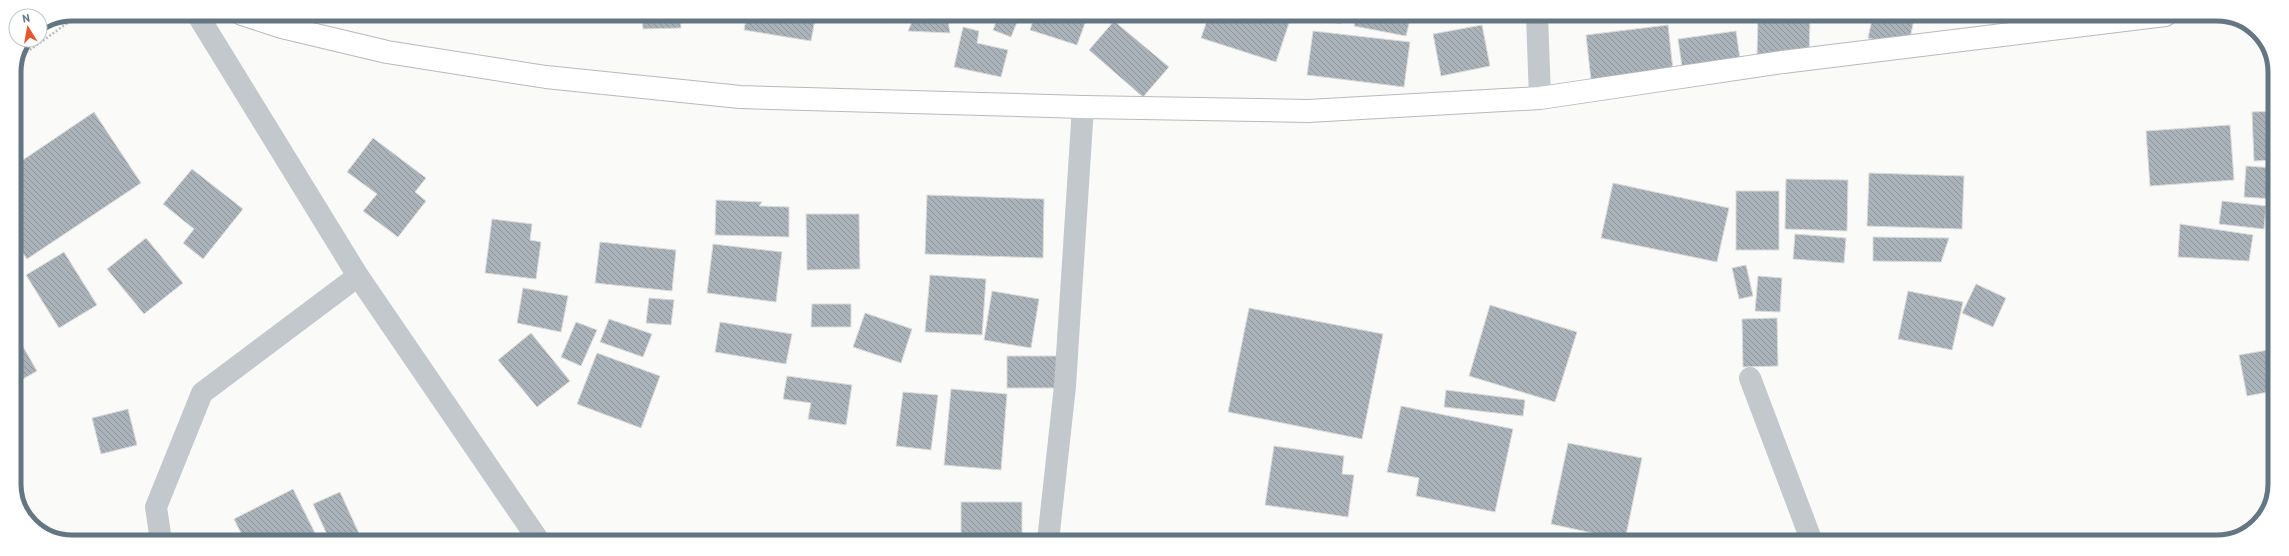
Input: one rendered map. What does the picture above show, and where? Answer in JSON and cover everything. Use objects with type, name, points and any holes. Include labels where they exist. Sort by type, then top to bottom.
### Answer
[{"type":"main road","points":[[264,21],[282,27],[387,52],[546,77],[740,97],[1083,107],[1308,111],[1540,98],[1783,62],[2116,21]]},
{"type":"street","points":[[201,21],[358,276],[535,535]]},
{"type":"street","points":[[1537,21],[1540,98]]},
{"type":"street","points":[[1049,535],[1065,386],[1083,107]]},
{"type":"street","points":[[160,535],[156,507],[202,393],[358,276]]},
{"type":"street","points":[[1750,378],[1809,535]]},
{"type":"path","points":[[25,54],[70,21]]},
{"type":"building","points":[[642,21],[680,21],[681,28],[643,29]]},
{"type":"building","points":[[746,21],[815,21],[811,41],[744,30]]},
{"type":"building","points":[[912,21],[948,21],[950,33],[908,31]]},
{"type":"building","points":[[994,21],[1018,21],[1011,37],[993,30],[996,22]]},
{"type":"building","points":[[1033,21],[1086,21],[1077,45],[1030,30]]},
{"type":"building","points":[[1114,21],[1169,67],[1143,97],[1089,50]]},
{"type":"building","points":[[1207,21],[1290,21],[1276,62],[1201,38]]},
{"type":"building","points":[[1330,21],[1341,21],[1340,24]]},
{"type":"building","points":[[1355,21],[1410,21],[1406,36],[1354,26]]},
{"type":"building","points":[[1758,21],[1810,21],[1809,57],[1757,56]]},
{"type":"building","points":[[1872,21],[1914,21],[1908,47],[1868,38]]},
{"type":"building","points":[[1482,25],[1490,66],[1441,76],[1433,34]]},
{"type":"building","points":[[1668,25],[1673,70],[1591,80],[1586,35]]},
{"type":"building","points":[[963,27],[979,31],[977,43],[1008,50],[1001,77],[954,67]]},
{"type":"building","points":[[1313,31],[1410,42],[1404,87],[1307,75]]},
{"type":"building","points":[[1736,31],[1741,66],[1683,74],[1678,39]]},
{"type":"building","points":[[2268,111],[2268,160],[2254,161],[2252,112]]},
{"type":"building","points":[[94,112],[141,183],[27,259],[21,250],[21,161]]},
{"type":"building","points":[[2230,125],[2234,180],[2150,186],[2146,131]]},
{"type":"building","points":[[373,138],[426,178],[415,192],[426,201],[398,237],[363,211],[377,194],[347,172]]},
{"type":"building","points":[[2246,166],[2268,168],[2268,199],[2244,197]]},
{"type":"building","points":[[192,169],[243,209],[203,259],[183,243],[194,229],[163,204]]},
{"type":"building","points":[[1869,173],[1964,176],[1962,229],[1867,226]]},
{"type":"building","points":[[1786,179],[1848,180],[1847,231],[1785,229]]},
{"type":"building","points":[[1613,183],[1729,208],[1717,262],[1601,238]]},
{"type":"building","points":[[1736,191],[1779,191],[1779,250],[1736,250]]},
{"type":"building","points":[[927,195],[1044,199],[1043,258],[925,254]]},
{"type":"building","points":[[716,200],[762,202],[759,206],[789,207],[789,237],[715,235]]},
{"type":"building","points":[[2222,201],[2266,206],[2264,229],[2219,224]]},
{"type":"building","points":[[806,214],[859,214],[860,269],[807,270]]},
{"type":"building","points":[[492,219],[532,224],[530,240],[541,242],[536,279],[485,273]]},
{"type":"building","points":[[2180,224],[2253,235],[2249,261],[2178,257]]},
{"type":"building","points":[[1795,234],[1846,238],[1844,263],[1793,259]]},
{"type":"building","points":[[1873,237],[1949,238],[1941,262],[1873,261]]},
{"type":"building","points":[[146,238],[183,283],[144,314],[107,269]]},
{"type":"building","points":[[600,242],[676,250],[672,291],[595,283]]},
{"type":"building","points":[[713,244],[782,252],[776,302],[707,293]]},
{"type":"building","points":[[64,252],[97,305],[59,328],[26,275]]},
{"type":"building","points":[[1746,265],[1753,296],[1739,299],[1732,268]]},
{"type":"building","points":[[930,275],[986,279],[982,335],[925,332]]},
{"type":"building","points":[[1758,276],[1782,278],[1780,312],[1755,311]]},
{"type":"building","points":[[1976,284],[2006,298],[1993,327],[1962,313]]},
{"type":"building","points":[[523,288],[568,296],[561,332],[517,323]]},
{"type":"building","points":[[992,291],[1039,299],[1031,348],[984,340]]},
{"type":"building","points":[[1908,291],[1963,302],[1952,350],[1898,339]]},
{"type":"building","points":[[649,298],[674,300],[671,325],[646,323]]},
{"type":"building","points":[[812,304],[851,304],[851,327],[811,327]]},
{"type":"building","points":[[1490,305],[1577,332],[1555,402],[1469,376]]},
{"type":"building","points":[[1249,308],[1383,334],[1362,439],[1228,412]]},
{"type":"building","points":[[865,313],[912,329],[901,363],[853,347]]},
{"type":"building","points":[[1777,318],[1778,366],[1743,367],[1742,319]]},
{"type":"building","points":[[609,319],[652,334],[643,357],[600,342]]},
{"type":"building","points":[[576,322],[597,330],[581,366],[561,357]]},
{"type":"building","points":[[720,322],[792,334],[786,364],[715,352]]},
{"type":"building","points":[[531,333],[570,381],[537,407],[498,360]]},
{"type":"building","points":[[21,346],[37,371],[21,380]]},
{"type":"building","points":[[2268,350],[2268,392],[2247,396],[2239,355]]},
{"type":"building","points":[[597,353],[660,376],[641,428],[577,404]]},
{"type":"building","points":[[1007,356],[1062,356],[1062,388],[1007,388]]},
{"type":"building","points":[[787,376],[852,385],[846,425],[808,419],[811,403],[783,399]]},
{"type":"building","points":[[951,389],[1007,394],[1001,470],[944,465]]},
{"type":"building","points":[[1446,390],[1525,400],[1523,416],[1444,407]]},
{"type":"building","points":[[903,392],[938,395],[931,450],[896,446]]},
{"type":"building","points":[[1401,406],[1513,429],[1495,512],[1416,496],[1419,478],[1387,472]]},
{"type":"building","points":[[128,409],[137,445],[101,454],[92,418]]},
{"type":"building","points":[[1568,443],[1642,458],[1626,535],[1602,535],[1551,524]]},
{"type":"building","points":[[1274,446],[1344,456],[1342,474],[1354,475],[1348,517],[1265,505]]},
{"type":"building","points":[[293,489],[316,535],[242,535],[234,519]]},
{"type":"building","points":[[340,492],[360,535],[327,535],[313,504]]},
{"type":"building","points":[[961,502],[1022,502],[1022,535],[961,535]]}]
